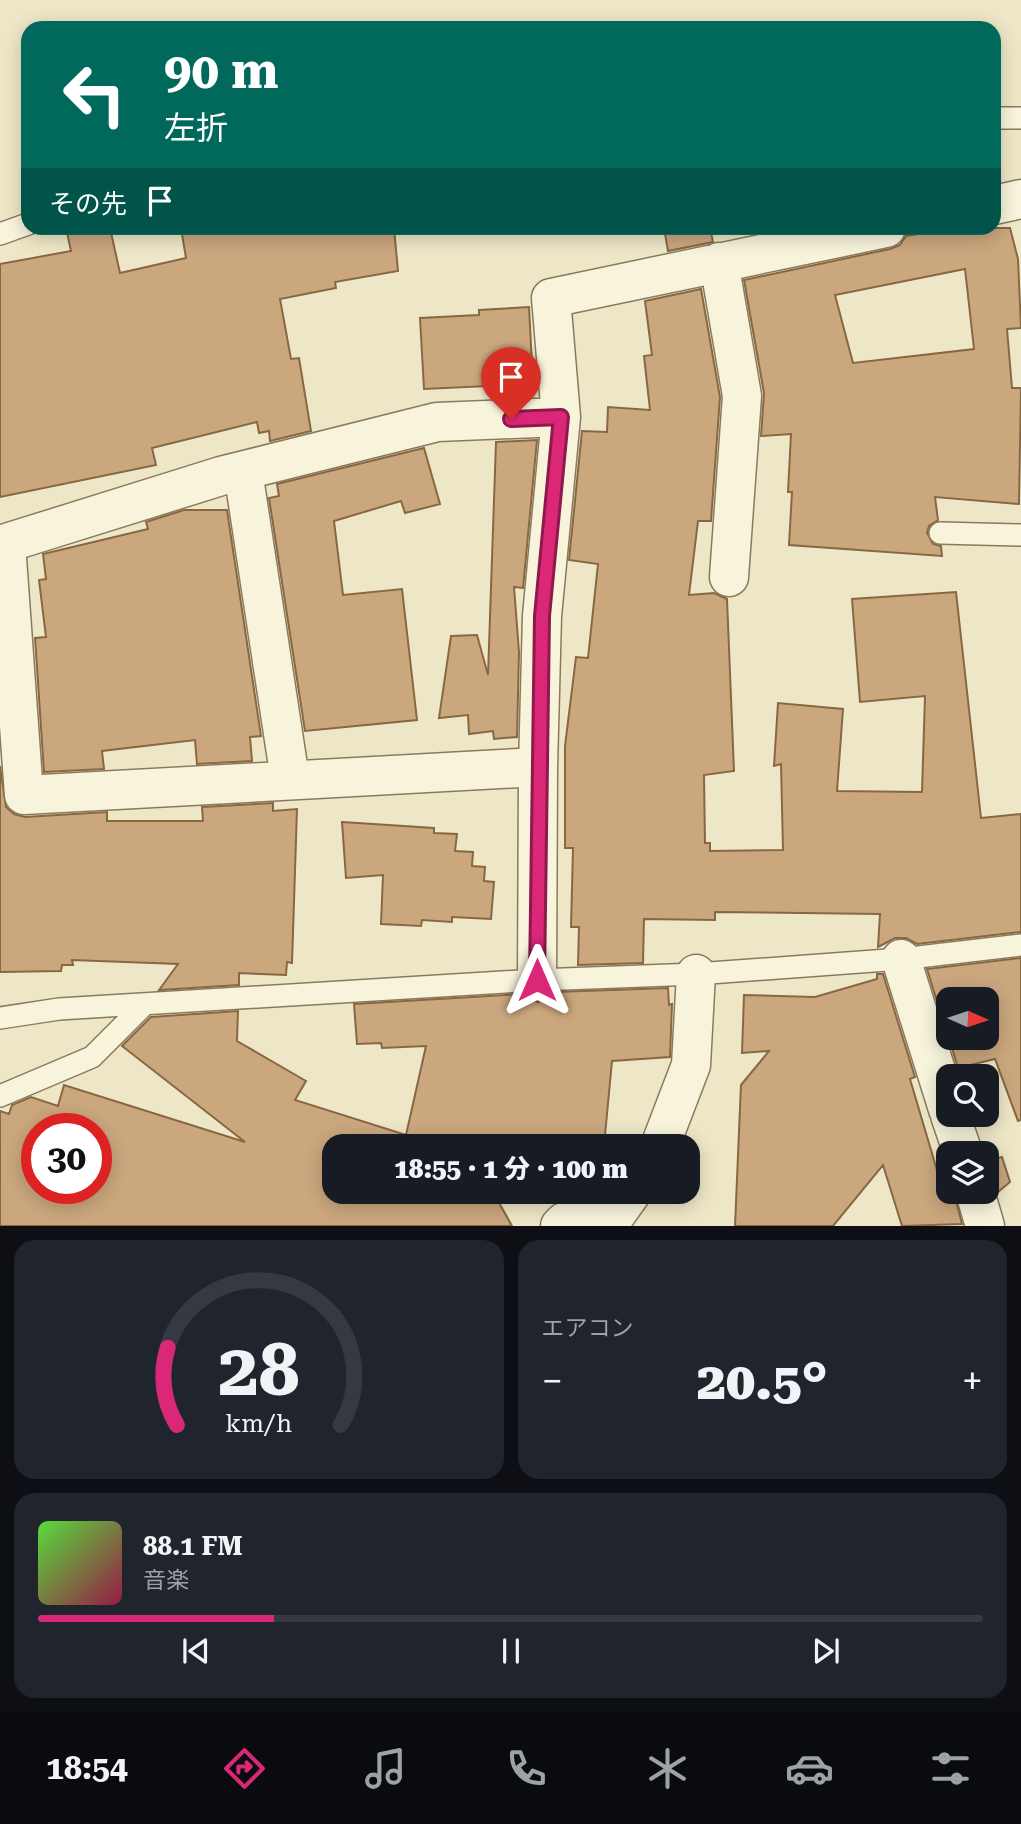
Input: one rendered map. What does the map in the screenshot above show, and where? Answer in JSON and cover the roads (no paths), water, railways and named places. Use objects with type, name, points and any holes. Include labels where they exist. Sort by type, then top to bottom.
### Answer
[{"type":"street","points":[[1001,204],[1021,200]]},
{"type":"street","points":[[537,980],[542,616],[561,417],[551,298],[852,235]]},
{"type":"street","points":[[719,262],[742,396],[729,577]]},
{"type":"street","points":[[538,767],[12,796],[3,545],[243,471],[437,422],[561,417]]},
{"type":"street","points":[[243,471],[290,779]]},
{"type":"street","points":[[901,959],[936,1071]]},
{"type":"street","points":[[665,1134],[691,1065],[695,974]]},
{"type":"street","points":[[979,1204],[985,1226]]},
{"type":"street","points":[[560,1226],[564,1222],[620,1212]]},
{"type":"lane","points":[[1001,118],[1021,118]]},
{"type":"lane","points":[[0,234],[21,226]]},
{"type":"lane","points":[[940,533],[1021,535]]},
{"type":"lane","points":[[0,1018],[59,1009],[537,980],[695,974],[901,959],[1021,945]]},
{"type":"lane","points":[[0,1096],[92,1057],[145,1004]]}]
